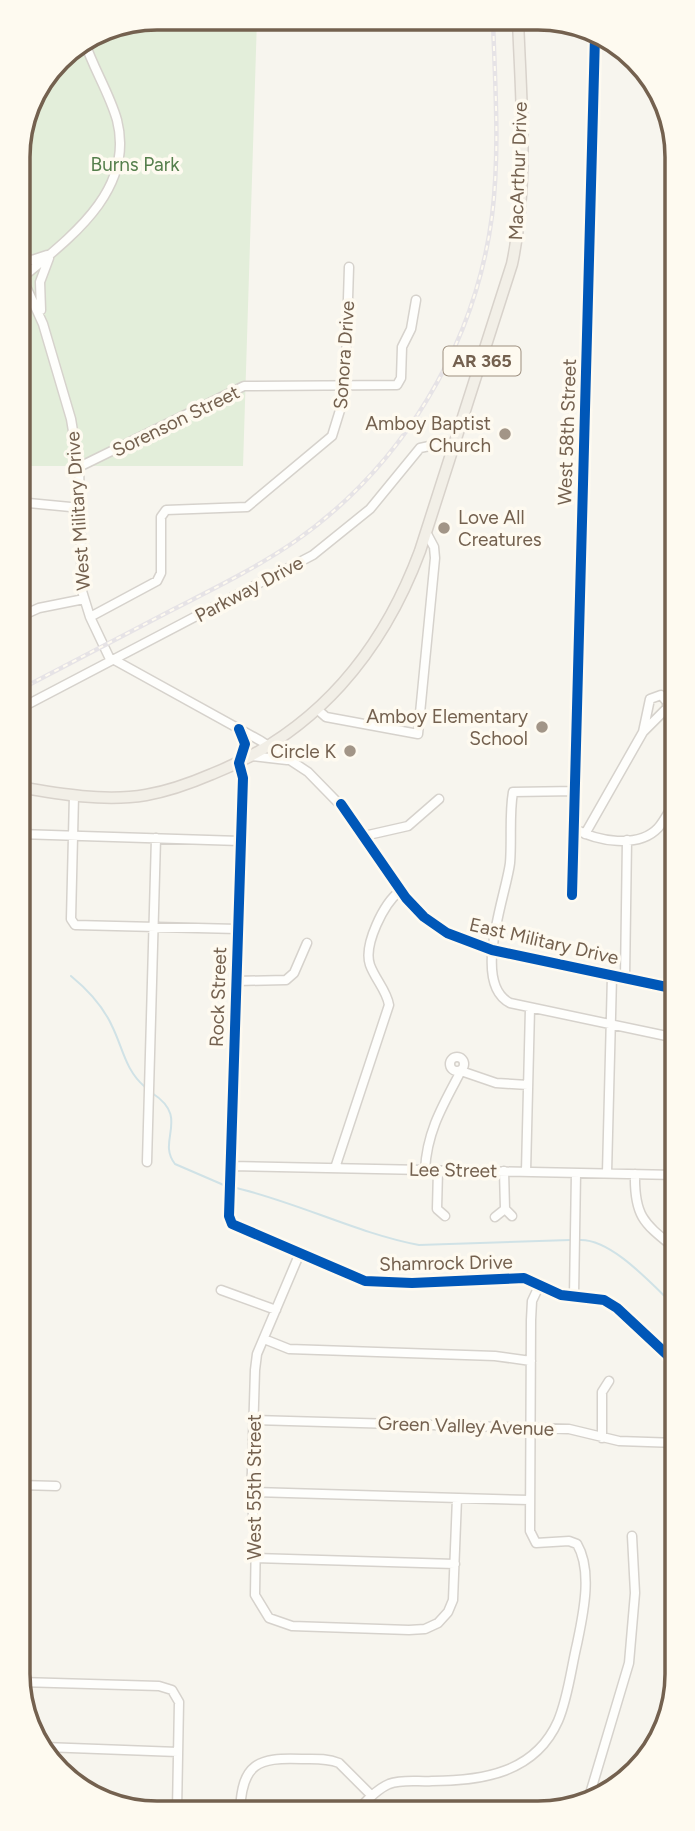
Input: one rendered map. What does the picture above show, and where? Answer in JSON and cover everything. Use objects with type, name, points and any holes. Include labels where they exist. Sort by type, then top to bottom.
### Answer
[{"type":"main road","name":"MacArthur Drive","points":[[30,789],[74,795],[143,796],[188,784],[239,762],[270,746],[318,710],[352,675],[381,633],[405,589],[426,533],[517,241],[522,165],[518,30]]},
{"type":"street","name":"West 58th Street","points":[[572,895],[595,43]]},
{"type":"street","points":[[30,267],[50,255],[103,201],[119,162],[117,119],[88,50]]},
{"type":"street","points":[[30,260],[50,255]]},
{"type":"street","points":[[41,320],[40,282],[50,255]]},
{"type":"street","name":"Sonora Drive","points":[[90,617],[152,587],[159,579],[161,517],[166,510],[247,507],[322,446],[336,430],[345,385],[349,267]]},
{"type":"street","name":"West Military Drive","points":[[30,294],[41,320],[71,419],[79,467],[80,572],[84,599],[112,660]]},
{"type":"street","name":"Sorenson Street","points":[[79,467],[244,386],[397,385],[401,378],[402,347],[411,329],[416,300]]},
{"type":"street","name":"Parkway Drive","points":[[30,703],[288,570],[334,541],[370,509],[420,448],[434,445],[452,451]]},
{"type":"street","points":[[30,502],[61,503],[80,508]]},
{"type":"street","points":[[318,710],[326,717],[418,734],[435,558],[434,547],[426,533]]},
{"type":"street","points":[[30,612],[84,599]]},
{"type":"street","points":[[127,652],[130,671]]},
{"type":"street","points":[[112,660],[270,746]]},
{"type":"street","name":"Rock Street","points":[[239,729],[245,744],[239,762],[243,778],[229,1220],[239,1230]]},
{"type":"street","points":[[584,834],[643,732]]},
{"type":"street","name":"East Military Drive","points":[[270,746],[328,790],[364,836],[400,891],[436,926],[458,939],[492,950],[665,987]]},
{"type":"street","points":[[251,756],[290,760]]},
{"type":"street","points":[[576,791],[513,792],[509,870],[492,950],[497,991],[507,1002],[665,1036]]},
{"type":"street","points":[[74,795],[73,923],[77,926],[238,929]]},
{"type":"street","points":[[364,836],[408,826],[439,799]]},
{"type":"street","points":[[575,829],[598,839],[627,840],[650,834],[665,814]]},
{"type":"street","points":[[30,834],[240,841]]},
{"type":"street","points":[[147,1162],[156,838]]},
{"type":"street","points":[[625,978],[627,840]]},
{"type":"street","points":[[335,1168],[389,1005],[369,964],[369,950],[391,900],[400,891]]},
{"type":"street","points":[[236,981],[286,980],[293,973],[307,943]]},
{"type":"street","points":[[607,1173],[612,976]]},
{"type":"street","points":[[526,1172],[530,1008]]},
{"type":"street","points":[[425,1170],[429,1135],[461,1071],[496,1083],[528,1085]]},
{"type":"street","name":"Lee Street","points":[[230,1166],[665,1175]]},
{"type":"street","points":[[438,1170],[434,1211],[445,1216]]},
{"type":"street","points":[[504,1171],[505,1209],[512,1216]]},
{"type":"street","points":[[574,1296],[576,1173]]},
{"type":"street","points":[[635,1174],[636,1203],[641,1218],[665,1239]]},
{"type":"street","points":[[495,1217],[505,1209]]},
{"type":"street","name":"Shamrock Drive","points":[[239,1230],[370,1282],[524,1279],[540,1284],[558,1295],[600,1299],[613,1304],[665,1353]]},
{"type":"street","name":"West 55th Street","points":[[299,1255],[264,1339],[255,1370],[251,1492],[257,1601],[269,1618],[292,1626],[421,1629],[433,1625],[446,1615],[453,1600],[455,1564]]},
{"type":"street","points":[[367,1801],[396,1782],[463,1781],[502,1774],[526,1760],[550,1737],[561,1714],[583,1612],[582,1565],[575,1543],[536,1543],[530,1523],[531,1304],[540,1284]]},
{"type":"street","points":[[221,1290],[276,1310]]},
{"type":"street","points":[[264,1339],[289,1349],[495,1356],[531,1361]]},
{"type":"street","points":[[602,1438],[602,1392],[609,1381]]},
{"type":"street","name":"Green Valley Avenue","points":[[254,1420],[569,1429],[602,1438],[665,1442]]},
{"type":"street","points":[[30,1485],[56,1486]]},
{"type":"street","points":[[251,1492],[529,1500]]},
{"type":"street","points":[[255,1558],[455,1564],[457,1498]]},
{"type":"street","points":[[591,1789],[629,1663],[635,1593],[632,1536]]},
{"type":"street","points":[[30,1682],[168,1687],[179,1702],[177,1801]]},
{"type":"street","points":[[53,1747],[178,1752]]},
{"type":"street","points":[[241,1801],[245,1776],[258,1763],[270,1758],[340,1763],[372,1796]]},
{"type":"green space","name":"Burns Park","points":[[157,30],[257,30],[243,466],[30,466],[30,149],[34,124],[47,93],[67,67],[93,47],[116,36]]},
{"type":"waterway","points":[[71,976],[104,1012],[129,1066],[145,1087]]},
{"type":"waterway","points":[[152,1093],[169,1111],[170,1155],[175,1164],[226,1186]]},
{"type":"waterway","points":[[232,1187],[279,1200],[372,1233],[419,1245],[570,1240]]},
{"type":"waterway","points":[[580,1240],[606,1247],[632,1266],[665,1296]]},
{"type":"railway","points":[[30,684],[235,577],[294,542],[333,512],[368,478],[400,440],[427,400],[450,357],[469,311],[483,264],[492,216],[496,167],[493,30]]},
{"type":"cycle path","points":[[572,895],[595,43]]},
{"type":"cycle path","points":[[239,729],[245,744],[239,763],[243,778],[229,1216],[232,1224],[365,1281],[412,1283],[524,1278],[561,1295],[604,1300],[617,1308],[665,1353]]},
{"type":"cycle path","points":[[341,804],[406,898],[424,917],[447,933],[492,950],[665,987]]},
{"type":"place","name":"Amboy Baptist Church","points":[[505,434]]},
{"type":"place","name":"Love All Creatures","points":[[444,528]]},
{"type":"place","name":"Amboy Elementary School","points":[[542,727]]},
{"type":"place","name":"Circle K","points":[[350,751]]}]
